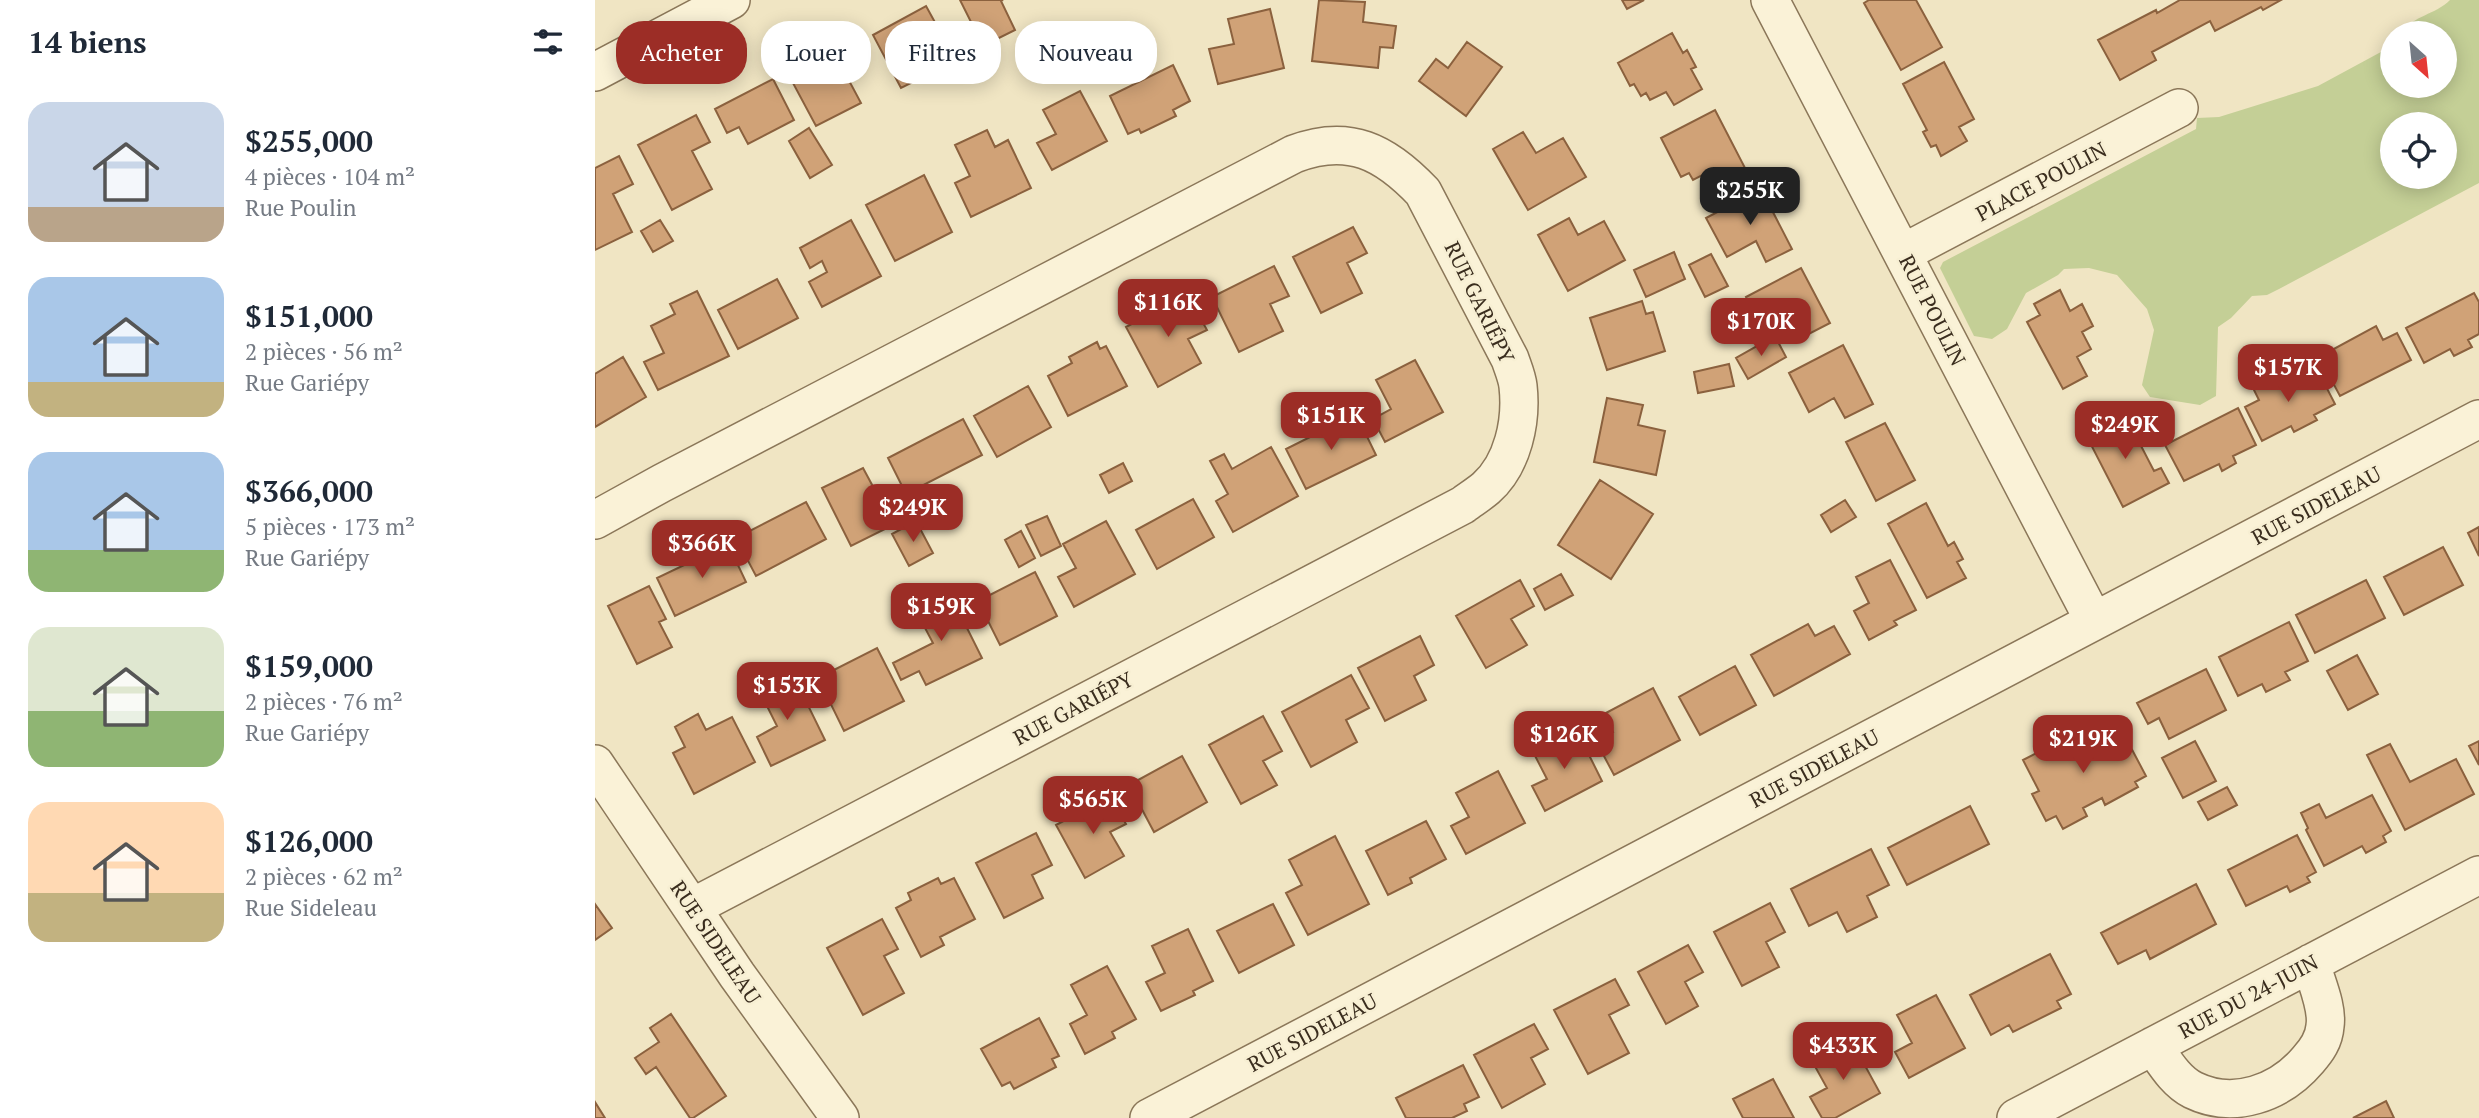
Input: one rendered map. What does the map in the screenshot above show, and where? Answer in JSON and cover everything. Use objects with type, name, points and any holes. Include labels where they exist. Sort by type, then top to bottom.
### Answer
[{"type":"street","points":[[595,72],[731,0]]},
{"type":"street","name":"RUE POULIN","points":[[1770,0],[2094,621]]},
{"type":"street","name":"PLACE POULIN","points":[[1903,253],[2179,108]]},
{"type":"street","name":"RUE GARIÉPY","points":[[595,520],[1294,154],[1315,146],[1359,148],[1384,157],[1423,192],[1510,359],[1518,384],[1514,442],[1502,469],[1487,487],[1463,505],[693,907]]},
{"type":"street","name":"RUE SIDELEAU","points":[[1149,1118],[2479,419]]},
{"type":"street","name":"RUE SIDELEAU","points":[[595,764],[737,975],[839,1118]]},
{"type":"street","name":"RUE DU 24-JUIN","points":[[2016,1118],[2479,875]]},
{"type":"street","points":[[2153,1046],[2182,1082],[2212,1098],[2238,1099],[2268,1092],[2297,1073],[2319,1048],[2326,1025],[2311,963]]},
{"type":"green space","points":[[2450,0],[2479,0],[2479,183],[2267,295],[2252,296],[2231,318],[2218,327],[2216,396],[2200,405],[2150,397],[2142,385],[2154,330],[2147,309],[2117,275],[2089,268],[2064,269],[2026,293],[2007,329],[1992,339],[1974,336],[1940,268],[1943,262],[2196,129],[2197,118],[2219,117],[2318,86],[2380,52],[2380,98],[2457,98],[2457,21],[2414,21]]},
{"type":"building","points":[[960,0],[1003,0],[1001,1],[1015,30],[1001,37],[1001,21],[970,21]]},
{"type":"building","points":[[1319,0],[1365,2],[1363,22],[1396,26],[1393,48],[1380,47],[1378,68],[1312,61]]},
{"type":"building","points":[[1622,0],[1644,0],[1627,9]]},
{"type":"building","points":[[1869,0],[1916,0],[1942,47],[1901,70],[1864,3]]},
{"type":"building","points":[[2180,0],[2281,0],[2263,10],[2261,7],[2215,31],[2210,21],[2152,52],[2156,60],[2120,80],[2098,40]]},
{"type":"building","points":[[926,6],[934,21],[899,21]]},
{"type":"building","points":[[1270,9],[1284,68],[1218,84],[1209,49],[1234,44],[1228,19]]},
{"type":"building","points":[[885,28],[885,58],[873,35]]},
{"type":"building","points":[[1672,33],[1683,53],[1687,50],[1696,67],[1691,69],[1702,89],[1674,105],[1666,92],[1650,100],[1646,93],[1641,96],[1634,84],[1630,86],[1618,63]]},
{"type":"building","points":[[1467,42],[1502,67],[1466,116],[1419,81],[1436,59],[1448,68]]},
{"type":"building","points":[[1944,62],[1974,119],[1959,127],[1967,141],[1941,156],[1936,145],[1931,147],[1923,132],[1927,130],[1903,84]]},
{"type":"building","points":[[1173,65],[1190,101],[1173,110],[1176,116],[1141,133],[1139,129],[1128,134],[1110,96],[1134,84],[1157,84],[1157,73]]},
{"type":"building","points":[[763,84],[776,84],[794,120],[748,144],[739,127],[727,133],[715,109]]},
{"type":"building","points":[[794,84],[851,84],[861,103],[816,126]]},
{"type":"building","points":[[1080,91],[1107,141],[1052,170],[1037,143],[1056,134],[1043,110]]},
{"type":"building","points":[[1715,110],[1745,168],[1718,182],[1712,170],[1693,180],[1689,173],[1681,177],[1661,138]]},
{"type":"building","points":[[696,115],[710,142],[692,151],[712,189],[672,210],[638,145]]},
{"type":"building","points":[[809,128],[832,165],[810,178],[789,141]]},
{"type":"building","points":[[987,130],[995,147],[1008,140],[1031,188],[971,217],[955,183],[970,176],[955,145]]},
{"type":"building","points":[[1523,132],[1536,153],[1563,138],[1586,177],[1528,210],[1493,149]]},
{"type":"building","points":[[619,156],[633,184],[613,194],[632,232],[595,250],[595,168]]},
{"type":"building","points":[[924,175],[952,232],[895,261],[866,205]]},
{"type":"building","points":[[1761,189],[1792,249],[1766,262],[1756,241],[1727,257],[1706,218]]},
{"type":"building","points":[[1569,218],[1578,235],[1604,221],[1625,260],[1568,291],[1538,235]]},
{"type":"building","points":[[660,220],[673,241],[653,252],[641,231]]},
{"type":"building","points":[[851,220],[881,276],[822,307],[809,282],[827,272],[822,261],[810,268],[800,248]]},
{"type":"building","points":[[1353,227],[1367,253],[1347,263],[1362,293],[1321,313],[1293,257]]},
{"type":"building","points":[[1674,252],[1685,279],[1646,297],[1634,270]]},
{"type":"building","points":[[1711,254],[1728,286],[1705,297],[1689,265]]},
{"type":"building","points":[[1274,266],[1289,296],[1270,304],[1283,331],[1239,352],[1212,297]]},
{"type":"building","points":[[1801,268],[1830,323],[1803,337],[1794,319],[1766,334],[1746,297]]},
{"type":"building","points":[[777,279],[798,318],[738,349],[718,310]]},
{"type":"building","points":[[2060,290],[2070,311],[2082,304],[2093,326],[2082,332],[2091,349],[2077,357],[2087,376],[2063,389],[2027,322],[2040,315],[2034,304]]},
{"type":"building","points":[[697,291],[729,356],[658,390],[644,362],[664,353],[651,326],[675,314],[670,304]]},
{"type":"building","points":[[2474,293],[2479,302],[2479,334],[2468,340],[2472,347],[2454,356],[2450,349],[2424,363],[2406,328]]},
{"type":"building","points":[[1187,294],[1207,330],[1188,339],[1201,363],[1158,387],[1126,327]]},
{"type":"building","points":[[1642,301],[1646,314],[1653,312],[1665,351],[1607,370],[1590,318]]},
{"type":"building","points":[[2376,326],[2383,340],[2397,333],[2411,360],[2340,396],[2319,357]]},
{"type":"building","points":[[1775,336],[1786,357],[1748,379],[1736,358]]},
{"type":"building","points":[[1097,342],[1100,349],[1106,346],[1127,386],[1068,416],[1048,376],[1072,363],[1069,357]]},
{"type":"building","points":[[1843,345],[1873,404],[1845,418],[1834,398],[1809,412],[1789,373]]},
{"type":"building","points":[[623,357],[646,397],[595,427],[595,374]]},
{"type":"building","points":[[1415,360],[1443,412],[1385,442],[1373,419],[1391,409],[1376,380]]},
{"type":"building","points":[[1729,364],[1734,386],[1698,393],[1694,372]]},
{"type":"building","points":[[2318,371],[2335,404],[2314,415],[2317,420],[2294,432],[2291,426],[2262,441],[2245,407],[2259,400],[2252,386],[2276,374],[2283,388]]},
{"type":"building","points":[[1028,386],[1051,427],[997,457],[974,416]]},
{"type":"building","points":[[1607,398],[1643,405],[1638,425],[1665,431],[1656,475],[1594,462]]},
{"type":"building","points":[[2238,408],[2256,445],[2233,456],[2236,463],[2222,471],[2219,464],[2184,481],[2165,445]]},
{"type":"building","points":[[2124,413],[2154,471],[2161,468],[2169,483],[2123,507],[2085,433]]},
{"type":"building","points":[[1356,414],[1376,455],[1306,489],[1286,449]]},
{"type":"building","points":[[963,419],[982,455],[906,494],[888,458]]},
{"type":"building","points":[[1885,423],[1915,480],[1876,501],[1846,442]]},
{"type":"building","points":[[1271,447],[1298,496],[1233,532],[1216,501],[1228,494],[1210,461],[1224,454],[1232,469]]},
{"type":"building","points":[[1123,463],[1132,481],[1109,493],[1100,475]]},
{"type":"building","points":[[863,468],[877,494],[889,487],[905,519],[851,546],[822,488]]},
{"type":"building","points":[[1600,480],[1653,514],[1611,579],[1558,545]]},
{"type":"building","points":[[1193,499],[1214,537],[1157,569],[1136,530]]},
{"type":"building","points":[[1845,500],[1856,517],[1831,532],[1821,515]]},
{"type":"building","points":[[806,502],[826,539],[756,576],[736,538]]},
{"type":"building","points":[[1926,503],[1948,546],[1954,542],[1963,559],[1957,562],[1966,578],[1927,598],[1888,524]]},
{"type":"building","points":[[1047,516],[1061,546],[1041,556],[1026,525]]},
{"type":"building","points":[[916,521],[933,553],[909,566],[892,534]]},
{"type":"building","points":[[1106,521],[1135,574],[1074,607],[1058,577],[1076,568],[1063,544]]},
{"type":"building","points":[[2479,527],[2479,556],[2468,533]]},
{"type":"building","points":[[1021,531],[1035,558],[1019,567],[1005,540]]},
{"type":"building","points":[[728,544],[746,582],[675,616],[657,578]]},
{"type":"building","points":[[2443,547],[2463,585],[2404,615],[2384,577]]},
{"type":"building","points":[[1890,560],[1916,610],[1894,621],[1897,625],[1869,640],[1854,611],[1869,603],[1856,577]]},
{"type":"building","points":[[1035,572],[1057,616],[1000,645],[978,601]]},
{"type":"building","points":[[1561,574],[1573,595],[1545,610],[1534,589]]},
{"type":"building","points":[[1520,580],[1534,606],[1511,619],[1527,645],[1486,668],[1456,616]]},
{"type":"building","points":[[2366,580],[2385,618],[2315,653],[2296,615]]},
{"type":"building","points":[[649,586],[666,619],[659,622],[672,647],[637,664],[608,606]]},
{"type":"building","points":[[949,592],[982,658],[926,685],[919,671],[901,680],[893,663],[933,643],[915,609]]},
{"type":"building","points":[[2289,622],[2308,661],[2285,672],[2290,680],[2266,692],[2262,684],[2238,696],[2219,657]]},
{"type":"building","points":[[1808,624],[1815,636],[1834,626],[1850,654],[1774,696],[1751,655]]},
{"type":"building","points":[[1420,636],[1434,665],[1414,676],[1426,700],[1385,721],[1358,668]]},
{"type":"building","points":[[877,648],[904,701],[844,731],[818,678]]},
{"type":"building","points":[[2357,655],[2378,694],[2348,710],[2327,671]]},
{"type":"building","points":[[1735,666],[1756,705],[1700,735],[1679,697]]},
{"type":"building","points":[[2206,669],[2226,710],[2169,739],[2159,718],[2148,724],[2137,703]]},
{"type":"building","points":[[775,675],[784,691],[798,685],[825,740],[771,766],[757,737],[777,726],[756,684]]},
{"type":"building","points":[[1351,675],[1369,708],[1346,720],[1357,742],[1311,767],[1282,712]]},
{"type":"building","points":[[1653,688],[1680,740],[1614,775],[1596,741],[1613,732],[1604,714]]},
{"type":"building","points":[[698,714],[706,730],[732,717],[755,762],[694,794],[673,753],[685,747],[675,727]]},
{"type":"building","points":[[1263,716],[1282,751],[1263,761],[1277,785],[1241,804],[1209,745]]},
{"type":"building","points":[[2119,725],[2146,776],[2135,782],[2138,787],[2105,805],[2102,798],[2083,808],[2087,816],[2063,829],[2056,816],[2046,821],[2032,794],[2039,791],[2023,760],[2073,734],[2080,746]]},
{"type":"building","points":[[1572,730],[1585,755],[1588,753],[1602,781],[1545,811],[1532,786],[1547,779],[1532,750]]},
{"type":"building","points":[[2195,741],[2216,781],[2183,798],[2162,758]]},
{"type":"building","points":[[2479,741],[2479,765],[2469,746]]},
{"type":"building","points":[[2390,744],[2410,782],[2456,759],[2474,794],[2405,830],[2367,755]]},
{"type":"building","points":[[1182,756],[1207,802],[1154,832],[1129,785]]},
{"type":"building","points":[[1498,771],[1525,823],[1466,854],[1451,826],[1469,817],[1456,793]]},
{"type":"building","points":[[2227,787],[2237,805],[2208,820],[2198,802]]},
{"type":"building","points":[[2372,795],[2391,831],[2383,836],[2386,842],[2366,853],[2362,846],[2324,866],[2306,830],[2308,828],[2301,813],[2319,804],[2326,818]]},
{"type":"building","points":[[1110,796],[1126,824],[1110,832],[1124,856],[1085,878],[1056,825]]},
{"type":"building","points":[[1970,806],[1989,844],[1907,885],[1888,848]]},
{"type":"building","points":[[1426,821],[1446,859],[1410,878],[1412,883],[1388,895],[1366,851]]},
{"type":"building","points":[[1036,833],[1052,865],[1032,875],[1043,898],[1004,918],[976,863]]},
{"type":"building","points":[[2297,835],[2316,872],[2307,877],[2310,882],[2290,892],[2287,886],[2246,906],[2228,870]]},
{"type":"building","points":[[1335,836],[1369,904],[1308,935],[1286,893],[1302,885],[1289,860]]},
{"type":"building","points":[[1871,849],[1889,885],[1867,896],[1877,917],[1847,932],[1837,912],[1809,926],[1791,889]]},
{"type":"building","points":[[938,878],[941,884],[954,878],[975,919],[940,937],[944,945],[921,957],[896,908],[911,900],[908,893]]},
{"type":"building","points":[[2196,884],[2216,924],[2150,959],[2146,950],[2118,964],[2101,933]]},
{"type":"building","points":[[1770,903],[1785,932],[1766,942],[1779,967],[1742,986],[1714,932]]},
{"type":"building","points":[[595,904],[612,928],[595,940]]},
{"type":"building","points":[[1273,904],[1294,945],[1239,973],[1217,931]]},
{"type":"building","points":[[882,919],[898,949],[884,956],[904,993],[863,1015],[827,948]]},
{"type":"building","points":[[1188,929],[1213,981],[1193,991],[1195,995],[1161,1011],[1146,982],[1165,973],[1152,946]]},
{"type":"building","points":[[1688,945],[1703,972],[1685,982],[1698,1006],[1666,1024],[1638,972]]},
{"type":"building","points":[[2050,954],[2071,994],[2057,1001],[2061,1008],[2013,1032],[2009,1025],[1991,1035],[1970,995]]},
{"type":"building","points":[[1107,966],[1136,1019],[1112,1032],[1115,1038],[1085,1054],[1070,1024],[1087,1015],[1071,985]]},
{"type":"building","points":[[1615,979],[1629,1005],[1609,1015],[1629,1053],[1588,1074],[1554,1010]]},
{"type":"building","points":[[1936,995],[1965,1048],[1909,1078],[1895,1052],[1912,1043],[1897,1015]]},
{"type":"building","points":[[671,1014],[726,1096],[693,1118],[690,1118],[656,1067],[646,1074],[635,1058],[659,1042],[650,1028]]},
{"type":"building","points":[[1039,1018],[1059,1056],[1052,1059],[1056,1067],[1014,1089],[1010,1082],[1002,1086],[981,1049]]},
{"type":"building","points":[[1534,1024],[1548,1049],[1531,1058],[1545,1084],[1502,1108],[1474,1055]]},
{"type":"building","points":[[1851,1040],[1880,1093],[1835,1118],[1822,1118],[1810,1097],[1827,1088],[1812,1061]]},
{"type":"building","points":[[1463,1065],[1479,1097],[1464,1104],[1467,1111],[1452,1118],[1406,1118],[1396,1098]]},
{"type":"building","points":[[1773,1079],[1794,1118],[1743,1118],[1733,1099]]},
{"type":"building","points":[[2386,1101],[2394,1118],[2353,1118]]},
{"type":"building","points":[[595,1102],[605,1118],[595,1118]]}]
